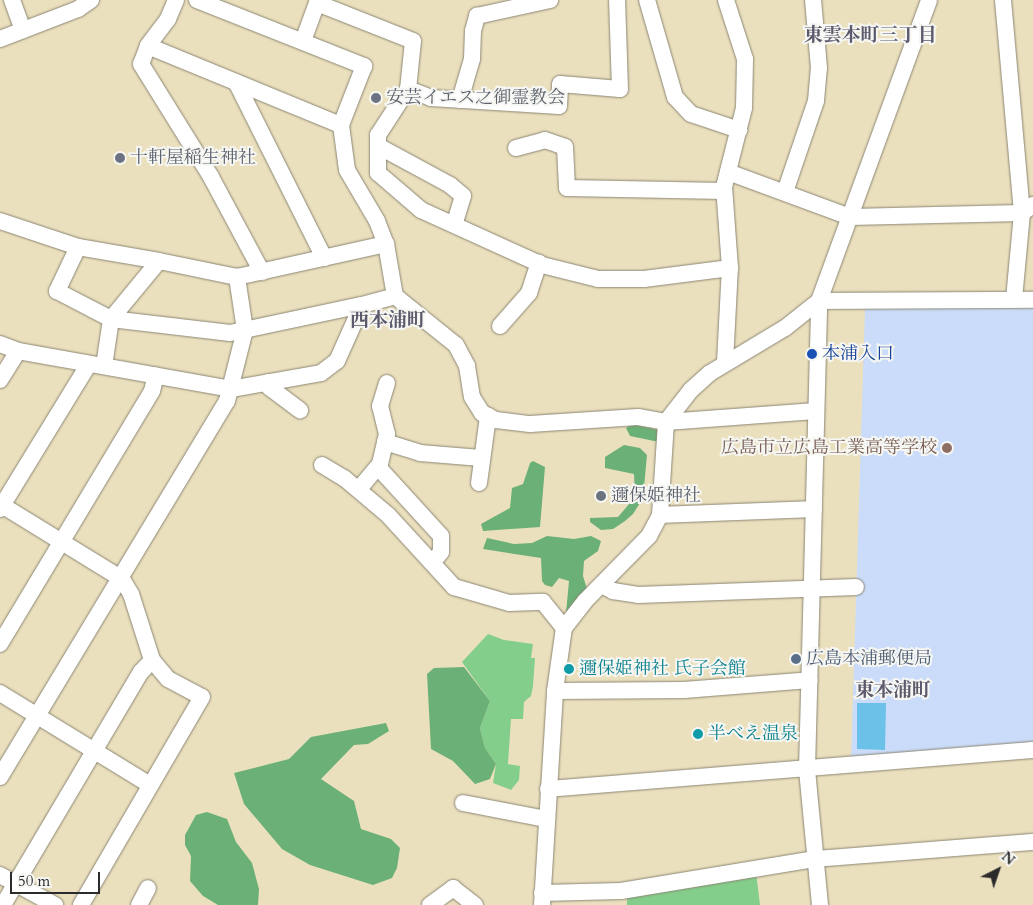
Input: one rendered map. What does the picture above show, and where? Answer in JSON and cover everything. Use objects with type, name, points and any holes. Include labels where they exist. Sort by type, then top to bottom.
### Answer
[{"type":"street","points":[[12,0],[22,30]]},
{"type":"street","points":[[0,39],[78,9],[91,0]]},
{"type":"street","points":[[176,0],[168,20],[148,46],[141,64],[211,177],[262,272]]},
{"type":"street","points":[[198,0],[364,66],[341,125],[347,170],[377,221],[386,244],[395,296],[456,345],[467,366],[472,397],[482,412],[488,416],[496,420],[530,424],[638,416],[666,422],[816,411]]},
{"type":"street","points":[[460,100],[472,59],[473,31],[477,16],[550,0]]},
{"type":"street","points":[[408,89],[431,98],[559,106],[560,84],[620,89],[617,0]]},
{"type":"street","points":[[647,0],[675,97],[691,114],[739,130]]},
{"type":"street","points":[[726,0],[745,59],[744,108],[724,191],[730,268],[726,362]]},
{"type":"street","points":[[785,192],[816,101],[819,68],[813,0]]},
{"type":"street","points":[[820,905],[807,769],[819,301],[930,0]]},
{"type":"street","points":[[1003,0],[1027,209],[1014,300]]},
{"type":"street","points":[[303,42],[318,1],[413,41],[408,89],[378,135],[378,173],[421,210],[538,263],[598,279],[644,279],[730,268]]},
{"type":"street","points":[[148,46],[341,125]]},
{"type":"street","points":[[236,82],[324,258]]},
{"type":"street","points":[[516,148],[545,140],[565,147],[567,188],[724,191]]},
{"type":"street","points":[[378,146],[450,185],[463,196],[454,225]]},
{"type":"street","points":[[728,172],[850,217],[1027,209]]},
{"type":"street","points":[[0,222],[78,247],[238,277],[386,244]]},
{"type":"street","points":[[78,247],[58,291],[111,319],[230,334],[395,296]]},
{"type":"street","points":[[81,905],[202,697],[168,678],[152,660],[131,594],[122,579],[1,506],[97,365],[111,319],[159,261]]},
{"type":"street","points":[[500,326],[529,293],[538,263]]},
{"type":"street","points":[[0,777],[35,715],[44,708],[122,579],[231,388],[245,330],[238,277]]},
{"type":"street","points":[[1033,300],[819,301],[785,328],[726,362],[691,390],[666,422],[660,516],[649,536],[564,628],[556,691],[548,789],[542,899],[580,895],[622,898],[816,859],[1033,842]]},
{"type":"street","points":[[0,344],[18,351],[231,388],[321,373],[337,361],[362,305]]},
{"type":"street","points":[[0,380],[18,351]]},
{"type":"street","points":[[0,644],[152,392],[156,375]]},
{"type":"street","points":[[268,382],[269,387],[300,410]]},
{"type":"street","points":[[359,489],[378,466],[385,442],[387,434],[380,406],[387,383]]},
{"type":"street","points":[[479,483],[488,416]]},
{"type":"street","points":[[385,442],[420,453],[481,458]]},
{"type":"street","points":[[322,465],[359,489],[416,542],[454,587],[509,603],[543,602],[564,628]]},
{"type":"street","points":[[378,466],[441,536],[441,552],[432,563]]},
{"type":"street","points":[[660,516],[814,509]]},
{"type":"street","points":[[602,585],[613,591],[638,595],[812,587],[856,587]]},
{"type":"street","points":[[3,905],[141,672],[152,660]]},
{"type":"street","points":[[556,691],[684,690],[810,680]]},
{"type":"street","points":[[0,692],[150,785]]},
{"type":"street","points":[[548,789],[1033,750]]},
{"type":"street","points":[[463,803],[546,819]]},
{"type":"street","points":[[0,875],[55,905]]},
{"type":"street","points":[[139,905],[148,888]]},
{"type":"street","points":[[430,905],[453,888],[475,905]]},
{"type":"shaded area","name":"広島市立広島工業高等学校","points":[[865,308],[1033,308],[1033,745],[851,761]]},
{"type":"green space","points":[[632,424],[658,430],[659,442],[630,436],[626,428]]},
{"type":"green space","points":[[624,445],[640,448],[647,455],[643,498],[633,514],[625,521],[613,529],[601,530],[590,522],[590,518],[618,517],[635,497],[634,474],[605,468],[605,457]]},
{"type":"green space","points":[[533,461],[545,467],[540,527],[483,531],[481,524],[510,508],[512,488],[523,484],[530,463]]},
{"type":"green space","points":[[547,536],[574,539],[591,536],[601,541],[598,551],[584,561],[583,576],[587,589],[566,613],[569,581],[559,578],[552,587],[545,585],[542,581],[541,558],[483,549],[487,538],[514,544],[532,543]]},
{"type":"green space","points":[[488,634],[504,640],[533,644],[531,658],[535,658],[531,696],[524,702],[523,719],[511,719],[508,764],[520,766],[519,780],[511,790],[493,783],[496,764],[485,748],[480,728],[490,701],[462,662]]},
{"type":"green space","points":[[464,667],[490,701],[480,728],[485,748],[496,764],[490,779],[475,784],[453,761],[431,749],[427,674],[434,668]]},
{"type":"green space","points":[[386,723],[389,731],[368,744],[354,745],[321,779],[354,801],[361,829],[391,839],[400,848],[397,868],[392,878],[373,885],[310,865],[282,849],[244,804],[234,773],[289,759],[311,737]]},
{"type":"green space","points":[[207,812],[227,819],[236,842],[252,863],[259,889],[258,905],[218,905],[203,896],[190,881],[191,856],[185,845],[185,835],[196,815]]},
{"type":"green space","points":[[756,872],[760,905],[627,905],[627,898]]},
{"type":"water","points":[[857,703],[886,703],[885,750],[857,749]]},
{"type":"place","name":"安芸イエス之御霊教会","points":[[376,98]]},
{"type":"place","name":"十軒屋稲生神社","points":[[120,158]]},
{"type":"place","name":"本浦入口","points":[[812,354]]},
{"type":"place","name":"広島市立広島工業高等学校","points":[[947,448]]},
{"type":"place","name":"邇保姫神社","points":[[601,496]]},
{"type":"place","name":"広島本浦郵便局","points":[[796,659]]},
{"type":"place","name":"邇保姫神社 氏子会館","points":[[569,669]]},
{"type":"place","name":"半べえ温泉","points":[[698,734]]},
{"type":"district","name":"東雲本町三丁目","points":[[870,36]]},
{"type":"district","name":"西本浦町","points":[[388,321]]},
{"type":"district","name":"東本浦町","points":[[893,691]]}]
